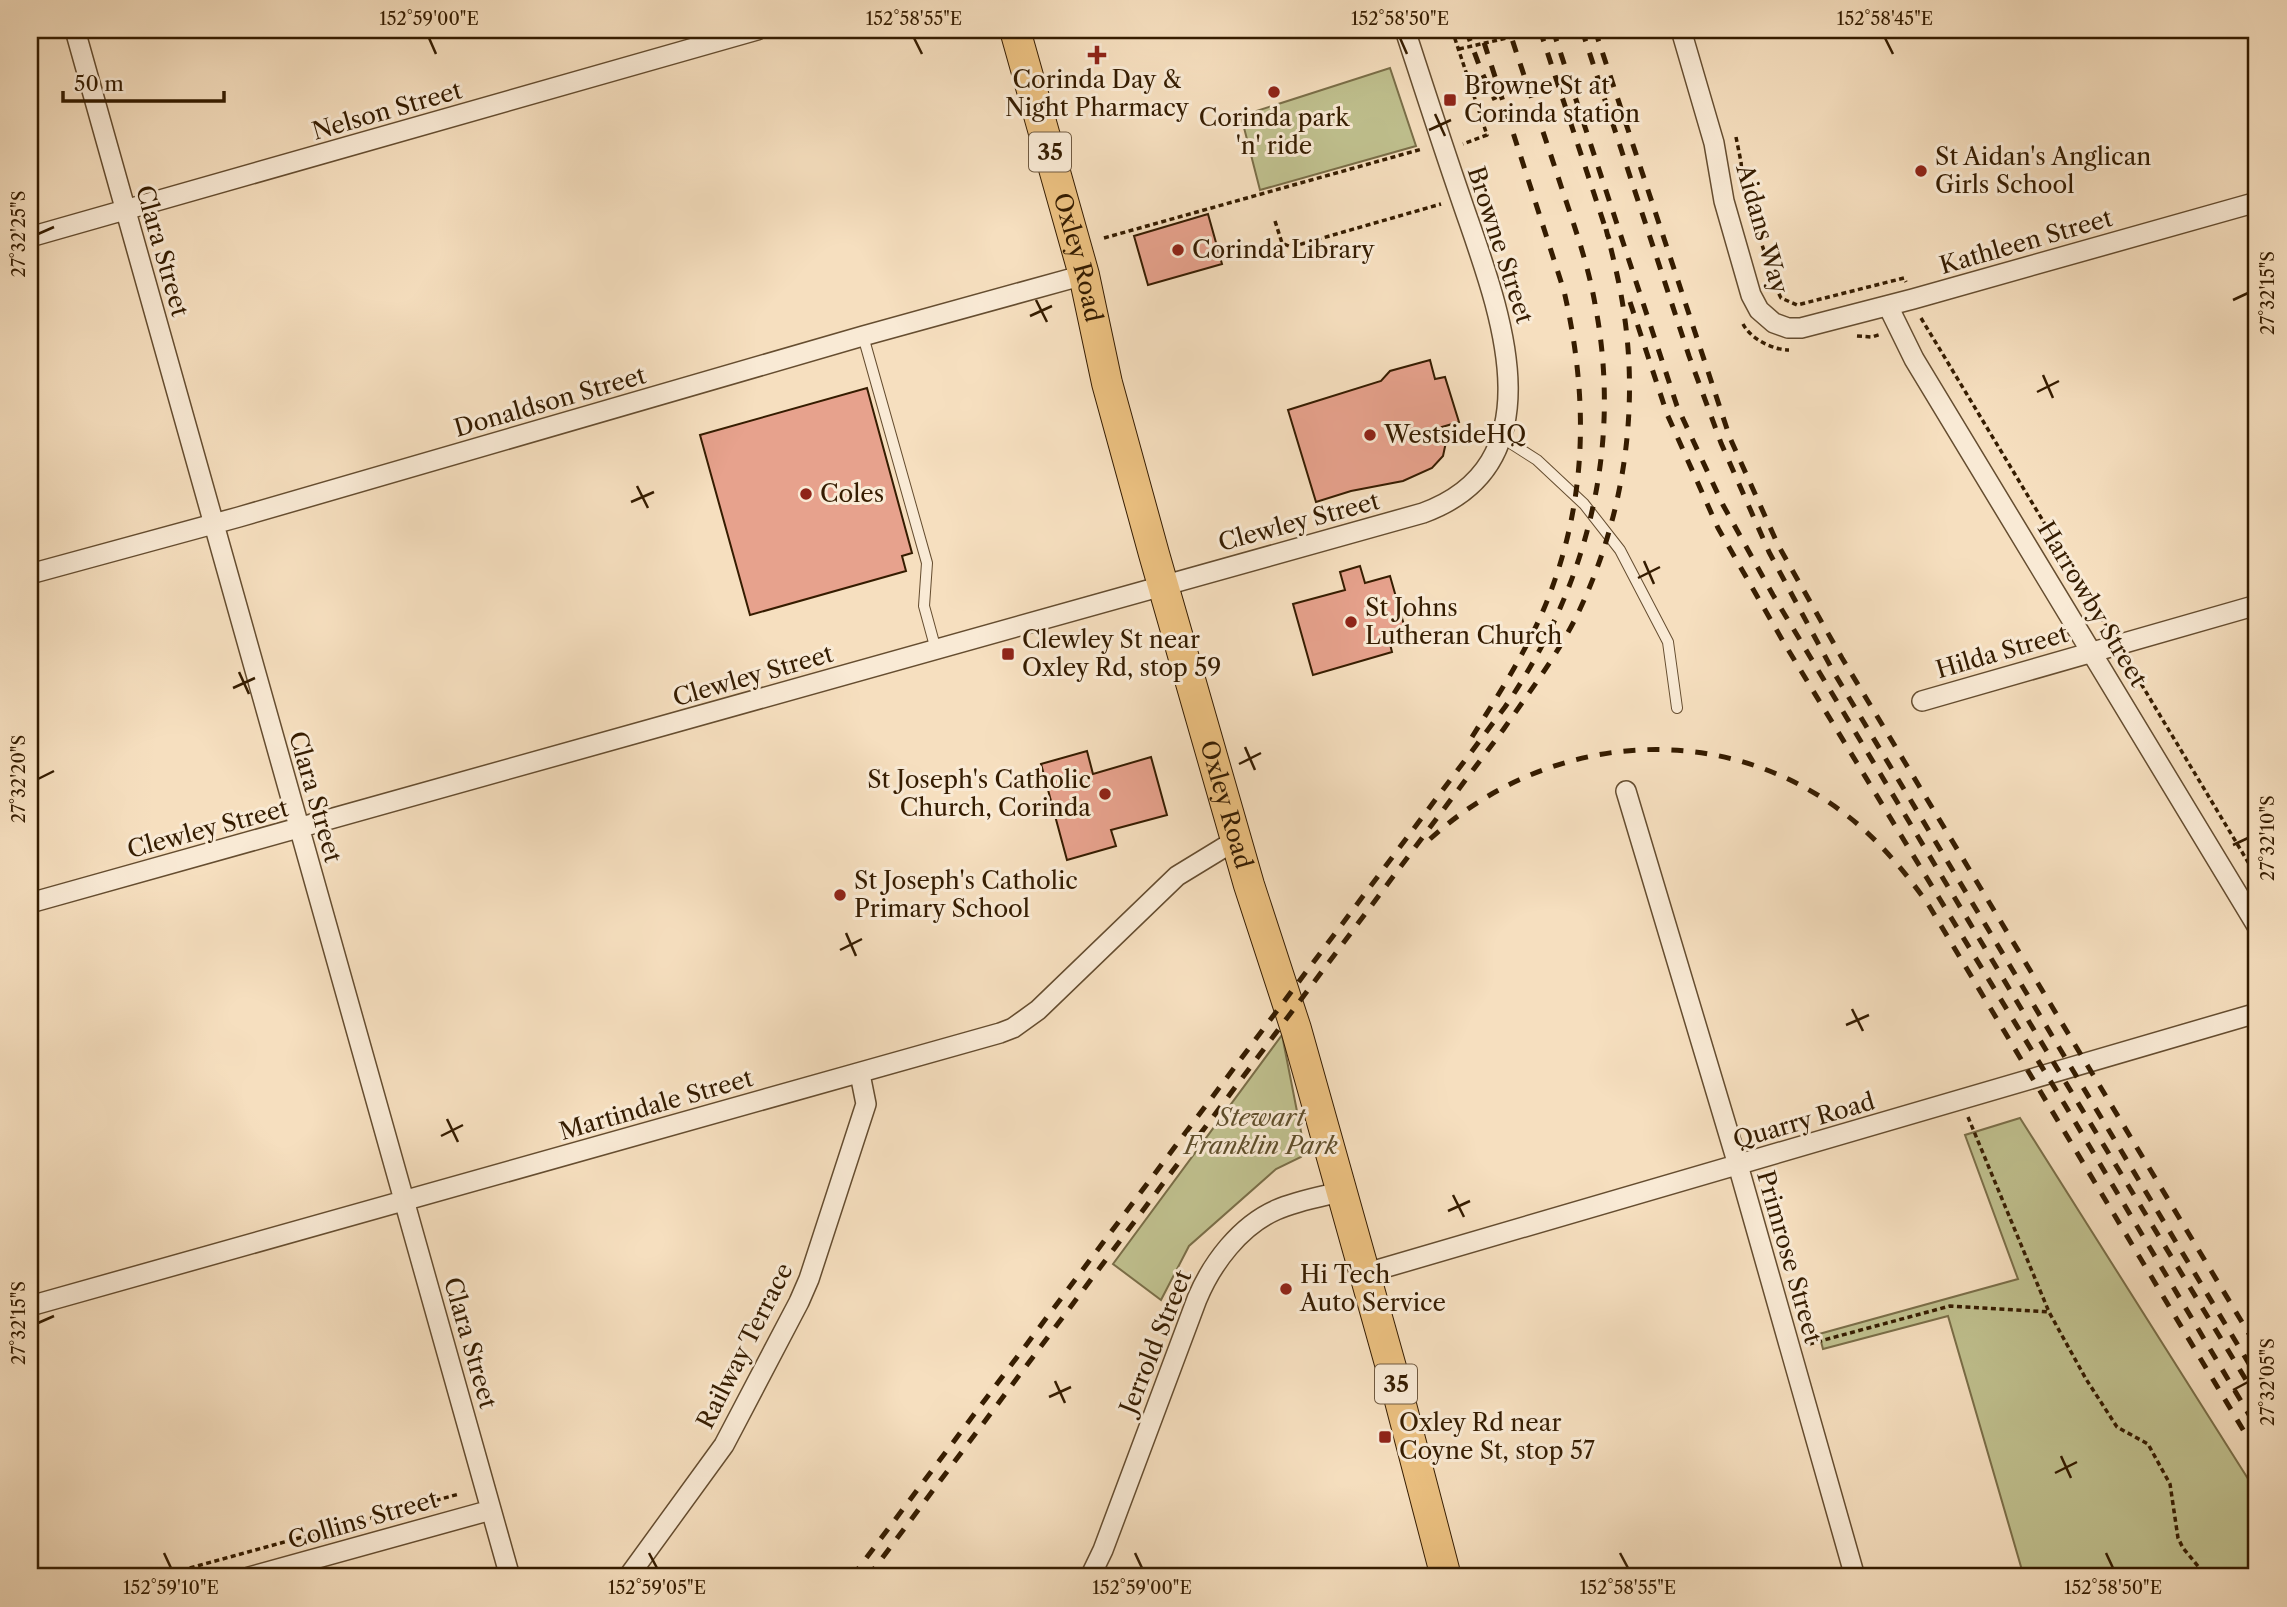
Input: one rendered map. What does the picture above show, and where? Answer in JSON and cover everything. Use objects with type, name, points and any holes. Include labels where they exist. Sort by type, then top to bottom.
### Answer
[{"type":"main road","name":"Oxley Road","points":[[1015,30],[1084,275],[1107,383],[1236,840],[1296,1029],[1394,1378],[1446,1577]]},
{"type":"street","name":"Clara Street","points":[[75,30],[510,1577]]},
{"type":"street","name":"Nelson Street","points":[[30,237],[757,30]]},
{"type":"street","name":"Browne Street","points":[[1405,30],[1490,282],[1502,327],[1509,385],[1506,423],[1491,459],[1479,475]]},
{"type":"street","name":"Aidans Way","points":[[1681,30],[1714,144],[1731,225],[1751,295],[1759,310],[1774,323],[1795,329],[1888,306]]},
{"type":"street","name":"Kathleen Street","points":[[1888,306],[2257,202]]},
{"type":"street","name":"Donaldson Street","points":[[30,574],[214,524],[863,336],[1084,275]]},
{"type":"street","name":"Harrowby Street","points":[[1888,306],[1914,359],[2257,926]]},
{"type":"street","name":"Clewley Street","points":[[30,903],[1423,513],[1449,503],[1479,475]]},
{"type":"street","name":"Hilda Street","points":[[1922,701],[2257,605]]},
{"type":"street","name":"Primrose Street","points":[[1626,791],[1738,1165],[1855,1577]]},
{"type":"street","name":"Martindale Street","points":[[30,1306],[985,1039],[1013,1028],[1038,1010],[1177,876],[1236,840]]},
{"type":"street","name":"Quarry Road","points":[[1363,1274],[2257,1013]]},
{"type":"street","name":"Railway Terrace","points":[[628,1577],[724,1445],[799,1302],[809,1279],[866,1104],[860,1074]]},
{"type":"street","name":"Jerrold Street","points":[[1090,1577],[1103,1550],[1197,1299],[1212,1270],[1247,1231],[1273,1211],[1340,1192]]},
{"type":"street","name":"Collins Street","points":[[249,1577],[491,1510]]},
{"type":"lane","points":[[863,336],[927,563],[924,606],[936,649]]},
{"type":"lane","points":[[1501,437],[1537,460],[1584,505],[1620,550],[1668,642],[1677,708]]},
{"type":"path","points":[[1452,30],[1487,135],[1463,144]]},
{"type":"path","points":[[1459,49],[1540,30]]},
{"type":"path","points":[[1735,136],[1742,177]]},
{"type":"path","points":[[1104,238],[1423,149]]},
{"type":"path","points":[[1743,185],[1776,288],[1786,302],[1802,304],[1904,278],[1925,328],[2257,877]]},
{"type":"path","points":[[1275,220],[1282,243],[1291,247],[1441,204]]},
{"type":"path","points":[[1961,1101],[2049,1312],[2086,1379],[2117,1427],[2148,1444],[2169,1484],[2178,1538],[2207,1577]]},
{"type":"path","points":[[1790,1349],[1950,1306],[2049,1312]]},
{"type":"path","points":[[157,1577],[459,1494]]},
{"type":"green space","points":[[1390,68],[1416,146],[1260,190],[1241,116]]},
{"type":"green space","name":"Stewart Franklin Park","points":[[1282,1035],[1305,1152],[1301,1157],[1276,1169],[1189,1246],[1161,1300],[1113,1264]]},
{"type":"green space","points":[[2020,1118],[2257,1493],[2257,1577],[2024,1577],[1948,1316],[1823,1349],[1819,1334],[2018,1279],[1965,1135]]},
{"type":"building","name":"Corinda Library","points":[[1208,214],[1222,264],[1148,285],[1134,236]]},
{"type":"building","name":"WestsideHQ","points":[[1430,360],[1435,379],[1445,377],[1459,422],[1442,427],[1446,442],[1443,456],[1432,468],[1403,481],[1351,491],[1316,502],[1288,410],[1381,381],[1390,371]]},
{"type":"building","name":"Coles","points":[[867,388],[912,553],[902,556],[906,571],[750,615],[700,435]]},
{"type":"building","name":"St Johns Lutheran Church","points":[[1360,566],[1365,583],[1390,576],[1408,639],[1390,644],[1392,652],[1313,675],[1293,604],[1345,590],[1340,572]]},
{"type":"building","name":"St Joseph's Catholic Church, Corinda","points":[[1087,751],[1093,774],[1151,757],[1167,815],[1111,830],[1116,846],[1067,860],[1041,764]]},
{"type":"railway","points":[[1466,30],[1495,100]]},
{"type":"railway","points":[[1472,737],[1524,651],[1549,596],[1571,520],[1580,445],[1577,368],[1564,291],[1480,30]]},
{"type":"railway","points":[[852,1577],[1505,707],[1534,661],[1558,614],[1577,565],[1591,514],[1600,463],[1604,411],[1603,358],[1585,259],[1509,30]]},
{"type":"railway","points":[[1540,30],[1609,239]]},
{"type":"railway","points":[[1553,30],[1677,406],[1723,505],[1773,595],[2257,1398]]},
{"type":"railway","points":[[1582,30],[1689,356],[1721,443],[1769,552],[1833,671],[2257,1377]]},
{"type":"railway","points":[[1595,30],[1730,438],[1778,545],[1842,658],[2257,1347]]},
{"type":"railway","points":[[868,1577],[1503,730],[1572,625],[1595,574],[1607,538],[1624,464],[1628,426],[1630,388],[1624,313],[1606,229]]},
{"type":"railway","points":[[1630,302],[1667,414],[1718,528],[1784,643],[2065,1105],[2257,1428]]},
{"type":"railway","points":[[1430,839],[1478,802],[1531,775],[1586,757],[1644,750],[1701,753],[1757,766],[1811,791],[1861,827],[1897,864],[1928,904],[2257,1453]]},
{"type":"place","name":"Corinda Day & Night Pharmacy","points":[[1097,55]]},
{"type":"place","name":"Corinda park 'n' ride","points":[[1274,92]]},
{"type":"place","name":"Browne St at Corinda station","points":[[1450,100]]},
{"type":"place","name":"St Aidan's Anglican Girls School","points":[[1921,171]]},
{"type":"place","name":"Corinda Library","points":[[1178,250]]},
{"type":"place","name":"WestsideHQ","points":[[1370,435]]},
{"type":"place","name":"Coles","points":[[806,494]]},
{"type":"place","name":"St Johns Lutheran Church","points":[[1351,622]]},
{"type":"place","name":"Clewley St near Oxley Rd, stop 59","points":[[1008,654]]},
{"type":"place","name":"St Joseph's Catholic Church, Corinda","points":[[1105,794]]},
{"type":"place","name":"St Joseph's Catholic Primary School","points":[[840,895]]},
{"type":"place","name":"Hi Tech Auto Service","points":[[1286,1289]]},
{"type":"place","name":"Oxley Rd near Coyne St, stop 57","points":[[1385,1437]]}]
